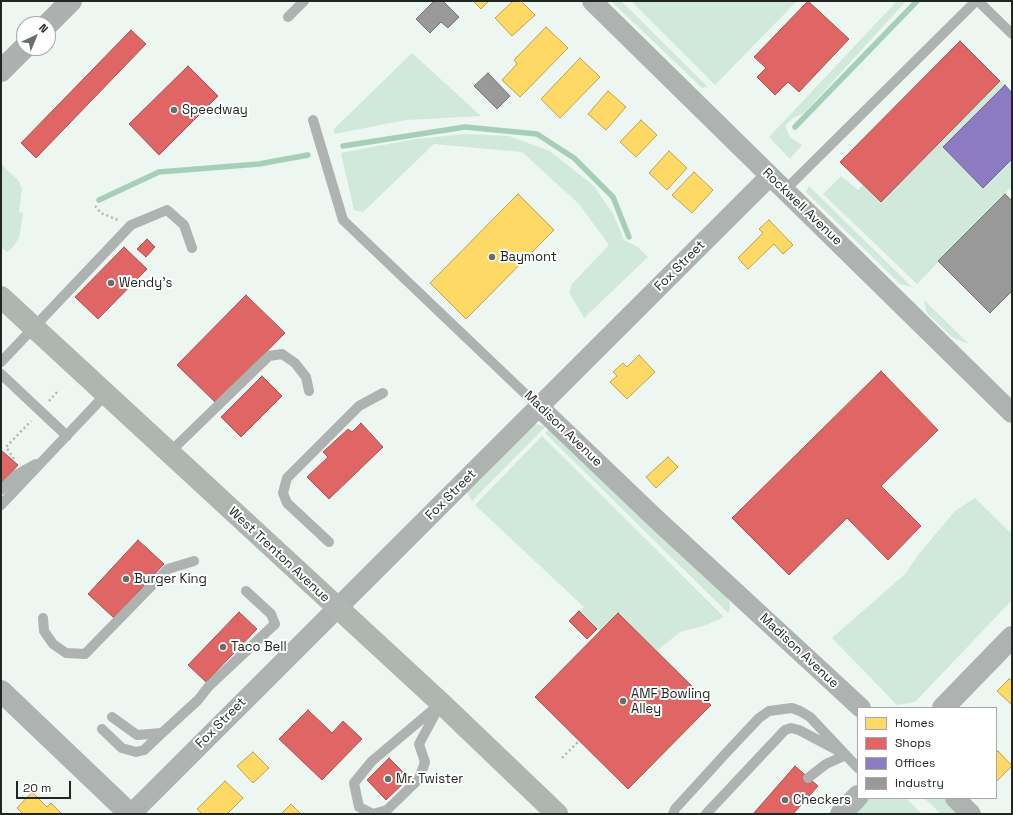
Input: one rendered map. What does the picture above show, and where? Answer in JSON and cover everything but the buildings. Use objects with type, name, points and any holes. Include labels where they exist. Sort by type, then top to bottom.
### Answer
[{"type":"main road","points":[[56,16],[71,1]]},
{"type":"main road","points":[[1,72],[16,56]]},
{"type":"main road","name":"West Trenton Avenue","points":[[1,297],[337,609],[442,704],[557,814]]},
{"type":"street","name":"Rockwell Avenue","points":[[592,1],[1012,413]]},
{"type":"street","name":"Fox Street","points":[[130,814],[770,176]]},
{"type":"street","name":"Madison Avenue","points":[[539,407],[655,518],[860,707]]},
{"type":"street","points":[[944,707],[1012,637]]},
{"type":"street","points":[[1,691],[130,814]]},
{"type":"street","points":[[841,814],[857,797]]},
{"type":"street","points":[[956,799],[971,814]]},
{"type":"lane","points":[[288,17],[304,1]]},
{"type":"lane","points":[[785,190],[977,1],[1012,34]]},
{"type":"lane","name":"Madison Avenue","points":[[313,120],[343,220],[539,407]]},
{"type":"lane","points":[[1,362],[131,225],[167,210],[184,225],[192,248]]},
{"type":"lane","points":[[169,453],[269,356],[282,354],[295,363],[306,377],[309,391]]},
{"type":"lane","points":[[1,374],[67,436]]},
{"type":"lane","points":[[329,542],[287,503],[283,493],[287,478],[358,406],[383,393]]},
{"type":"lane","points":[[1,505],[106,394]]},
{"type":"lane","points":[[1,490],[16,475],[44,459]]},
{"type":"lane","points":[[43,618],[44,631],[53,644],[66,653],[85,654],[168,569],[194,561]]},
{"type":"lane","points":[[102,729],[122,748],[136,752],[144,750],[198,700],[209,686],[275,624],[271,614],[246,590]]},
{"type":"lane","points":[[442,704],[419,744],[425,762],[419,779],[387,810],[373,814],[359,807],[354,784],[372,761],[442,704]]},
{"type":"lane","points":[[673,814],[675,809],[732,746],[759,718],[769,711],[792,708],[810,717],[857,767]]},
{"type":"lane","points":[[112,717],[137,735],[162,733]]},
{"type":"lane","points":[[706,814],[785,730],[791,728],[799,730],[846,755]]},
{"type":"lane","points":[[808,778],[826,764],[846,755]]},
{"type":"path","points":[[95,206],[101,213],[131,225]]},
{"type":"path","points":[[14,459],[6,447],[58,391]]},
{"type":"path","points":[[562,758],[579,741]]},
{"type":"green space","points":[[611,1],[621,1],[708,87],[702,88]]},
{"type":"green space","points":[[631,1],[797,1],[715,85]]},
{"type":"green space","points":[[897,1],[906,1],[804,113],[793,118],[785,126],[790,137],[802,145],[790,159],[769,137]]},
{"type":"green space","points":[[412,53],[481,116],[406,120],[334,134],[334,129]]},
{"type":"green space","points":[[1000,81],[1005,85],[943,147],[983,188],[1012,159],[1012,189],[1010,188],[917,284],[823,194],[841,176],[858,190],[863,185],[881,202]]},
{"type":"green space","points":[[467,134],[509,136],[550,151],[594,186],[613,214],[624,240],[638,247],[648,257],[584,318],[569,292],[572,284],[609,245],[579,204],[522,152],[434,144],[363,212],[354,210],[341,153],[415,139]]},
{"type":"green space","points":[[1,164],[18,180],[22,188],[19,212],[23,213],[19,238],[13,247],[7,252],[1,247]]},
{"type":"green space","points":[[809,186],[912,287],[900,284],[806,192]]},
{"type":"green space","points":[[924,300],[969,344],[953,338],[927,313]]},
{"type":"green space","points":[[534,424],[546,426],[472,501],[467,492]]},
{"type":"green space","points":[[549,429],[725,595],[730,603],[728,613],[545,433]]},
{"type":"green space","points":[[542,436],[724,617],[706,625],[680,632],[657,651],[618,613],[600,632],[579,611],[584,607],[475,505]]},
{"type":"green space","points":[[975,498],[1012,534],[1012,600],[915,702],[897,705],[832,638],[905,574],[919,554],[955,511]]},
{"type":"green space","points":[[868,799],[907,799],[922,814],[856,814]]},
{"type":"green space","points":[[925,799],[949,799],[965,814],[941,814]]},
{"type":"waterway","points":[[795,127],[917,1]]},
{"type":"waterway","points":[[343,146],[465,127],[537,134],[574,158],[613,197],[629,237]]},
{"type":"waterway","points":[[99,200],[159,172],[259,164],[308,155]]},
{"type":"place","name":"Speedway","points":[[174,110]]},
{"type":"place","name":"Baymont","points":[[492,257]]},
{"type":"place","name":"Wendy's","points":[[111,283]]},
{"type":"place","name":"Burger King","points":[[126,579]]},
{"type":"place","name":"Taco Bell","points":[[223,647]]},
{"type":"place","name":"AMF Bowling Alley","points":[[623,701]]},
{"type":"place","name":"Mr. Twister","points":[[388,779]]},
{"type":"place","name":"Checkers","points":[[785,800]]}]
